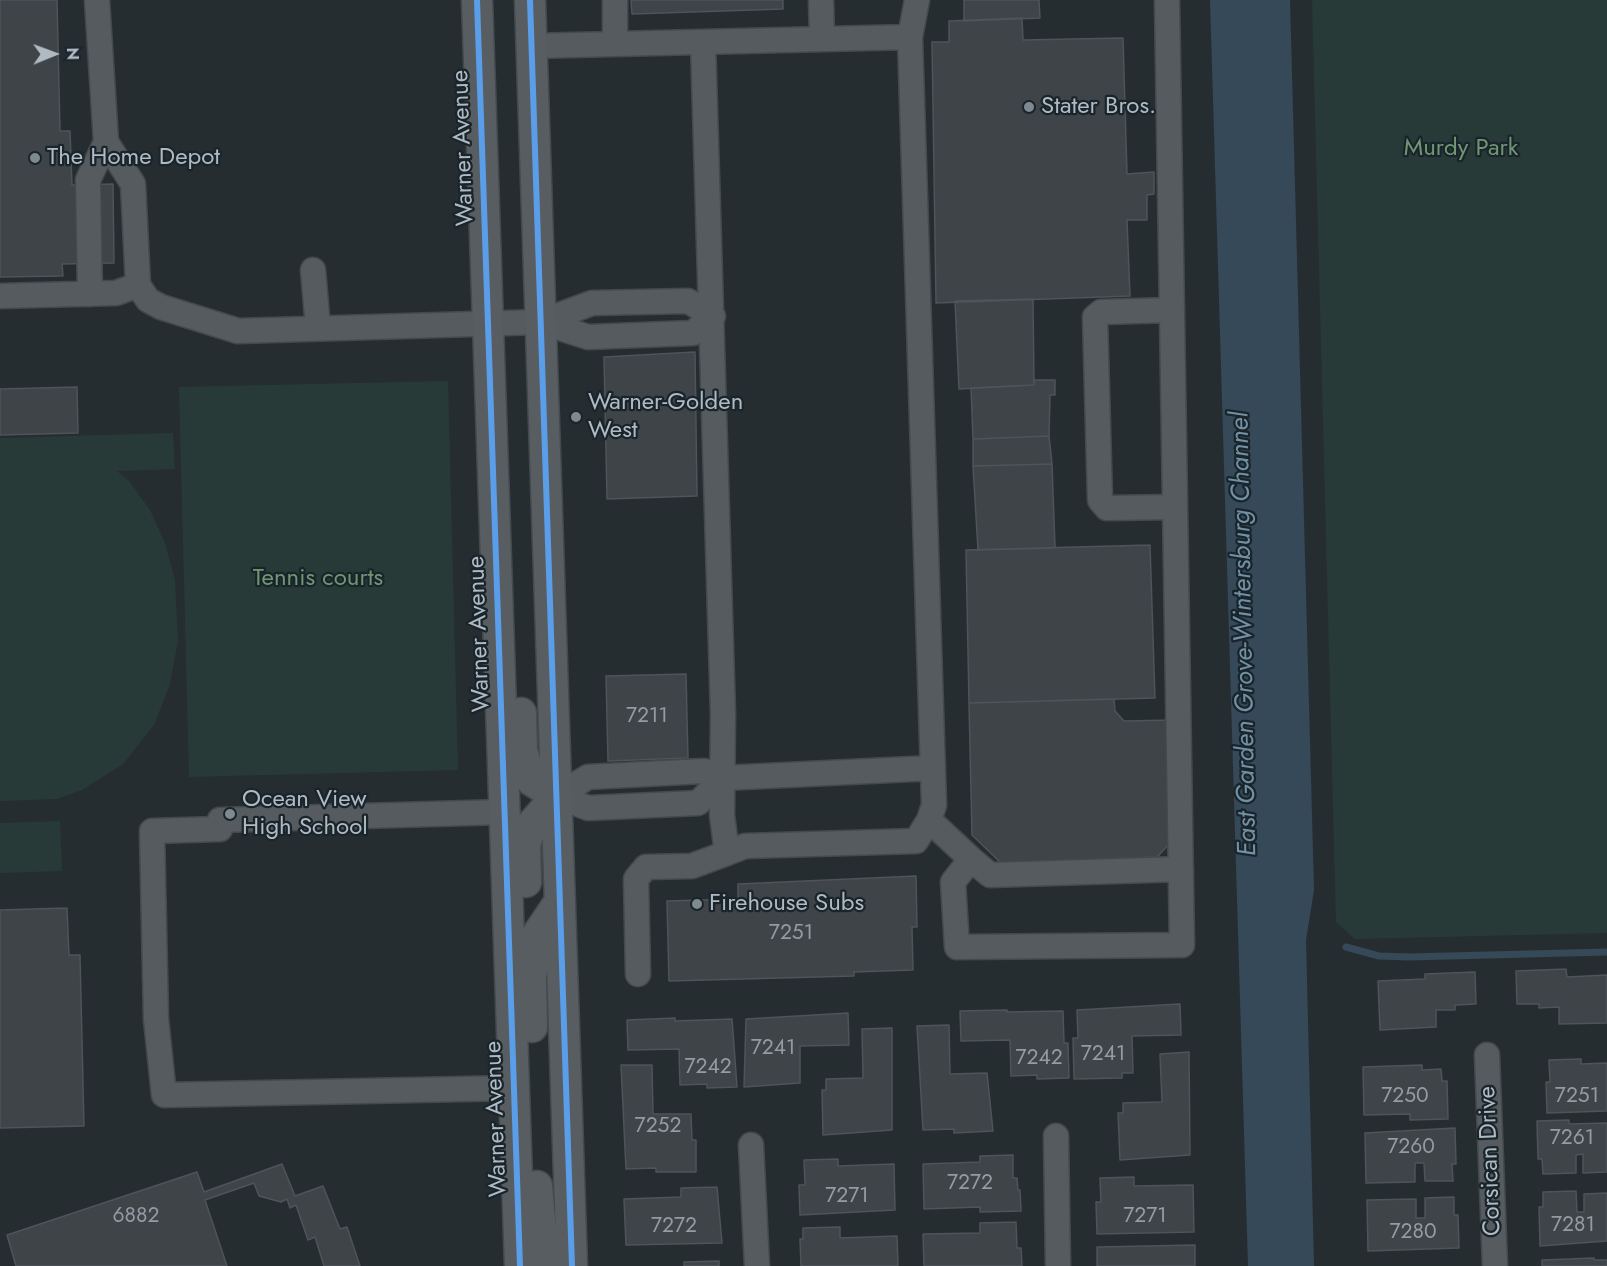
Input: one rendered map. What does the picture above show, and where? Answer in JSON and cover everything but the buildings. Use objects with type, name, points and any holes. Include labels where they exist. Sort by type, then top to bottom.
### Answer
[{"type":"main road","name":"Warner Avenue","points":[[477,0],[520,1266]]},
{"type":"main road","points":[[530,0],[572,1266]]},
{"type":"main road","points":[[498,631],[520,674],[522,751],[532,780],[557,796]]},
{"type":"main road","points":[[509,955],[526,917],[525,844],[532,824],[557,796]]},
{"type":"main road","points":[[544,1266],[532,1105],[514,1088],[532,1041],[531,977],[537,935],[560,901]]},
{"type":"street","points":[[90,294],[88,180],[106,142],[97,0]]},
{"type":"street","points":[[615,0],[615,44]]},
{"type":"street","points":[[821,0],[822,39]]},
{"type":"street","points":[[638,974],[636,879],[645,867],[692,866],[745,846],[916,841],[929,820],[934,805],[910,37],[917,0]]},
{"type":"street","points":[[971,860],[953,882],[957,947],[1182,945],[1167,0]]},
{"type":"street","points":[[531,46],[910,37]]},
{"type":"street","points":[[704,42],[723,778],[722,815],[727,853]]},
{"type":"street","points":[[106,142],[133,184],[138,285],[148,300],[161,307],[238,331],[541,322],[588,337],[693,333],[712,316]]},
{"type":"street","points":[[313,270],[318,328]]},
{"type":"street","points":[[0,296],[116,293],[138,285]]},
{"type":"street","points":[[541,322],[592,303],[688,301],[712,316]]},
{"type":"street","points":[[1172,310],[1101,312],[1095,317],[1100,500],[1107,508],[1175,507]]},
{"type":"street","points":[[557,796],[588,777],[704,771],[723,778],[933,768]]},
{"type":"street","points":[[557,796],[588,808],[698,803],[723,778]]},
{"type":"street","points":[[504,812],[220,820],[220,829],[152,831],[156,1020],[164,1095],[514,1088]]},
{"type":"street","points":[[929,820],[990,875],[1181,869]]},
{"type":"street","name":"Corsican Drive","points":[[1487,1055],[1495,1266]]},
{"type":"street","points":[[1056,1136],[1059,1266]]},
{"type":"street","points":[[751,1145],[757,1266]]},
{"type":"green space","name":"Murdy Park","points":[[1312,0],[1607,0],[1607,933],[1355,939],[1336,922]]},
{"type":"green space","name":"Tennis courts","points":[[448,381],[458,770],[189,777],[179,387]]},
{"type":"green space","points":[[173,433],[175,469],[117,471],[129,481],[150,510],[165,543],[175,580],[178,641],[170,684],[154,725],[123,764],[82,790],[57,799],[0,801],[0,438]]},
{"type":"green space","points":[[60,821],[62,871],[0,873],[0,823]]},
{"type":"water","name":"East Garden Grove-Wintersburg Channel","points":[[1210,0],[1290,0],[1314,890],[1306,940],[1314,1266],[1248,1266]]},
{"type":"waterway","points":[[1346,947],[1379,956],[1409,957],[1607,952]]},
{"type":"cycle path","points":[[477,0],[520,1266]]},
{"type":"cycle path","points":[[530,0],[572,1266]]},
{"type":"place","name":"Stater Bros.","points":[[1029,107]]},
{"type":"place","name":"The Home Depot","points":[[35,158]]},
{"type":"place","name":"Warner-Golden West","points":[[576,417]]},
{"type":"place","name":"Ocean View High School","points":[[230,814]]},
{"type":"place","name":"Firehouse Subs","points":[[697,904]]}]
